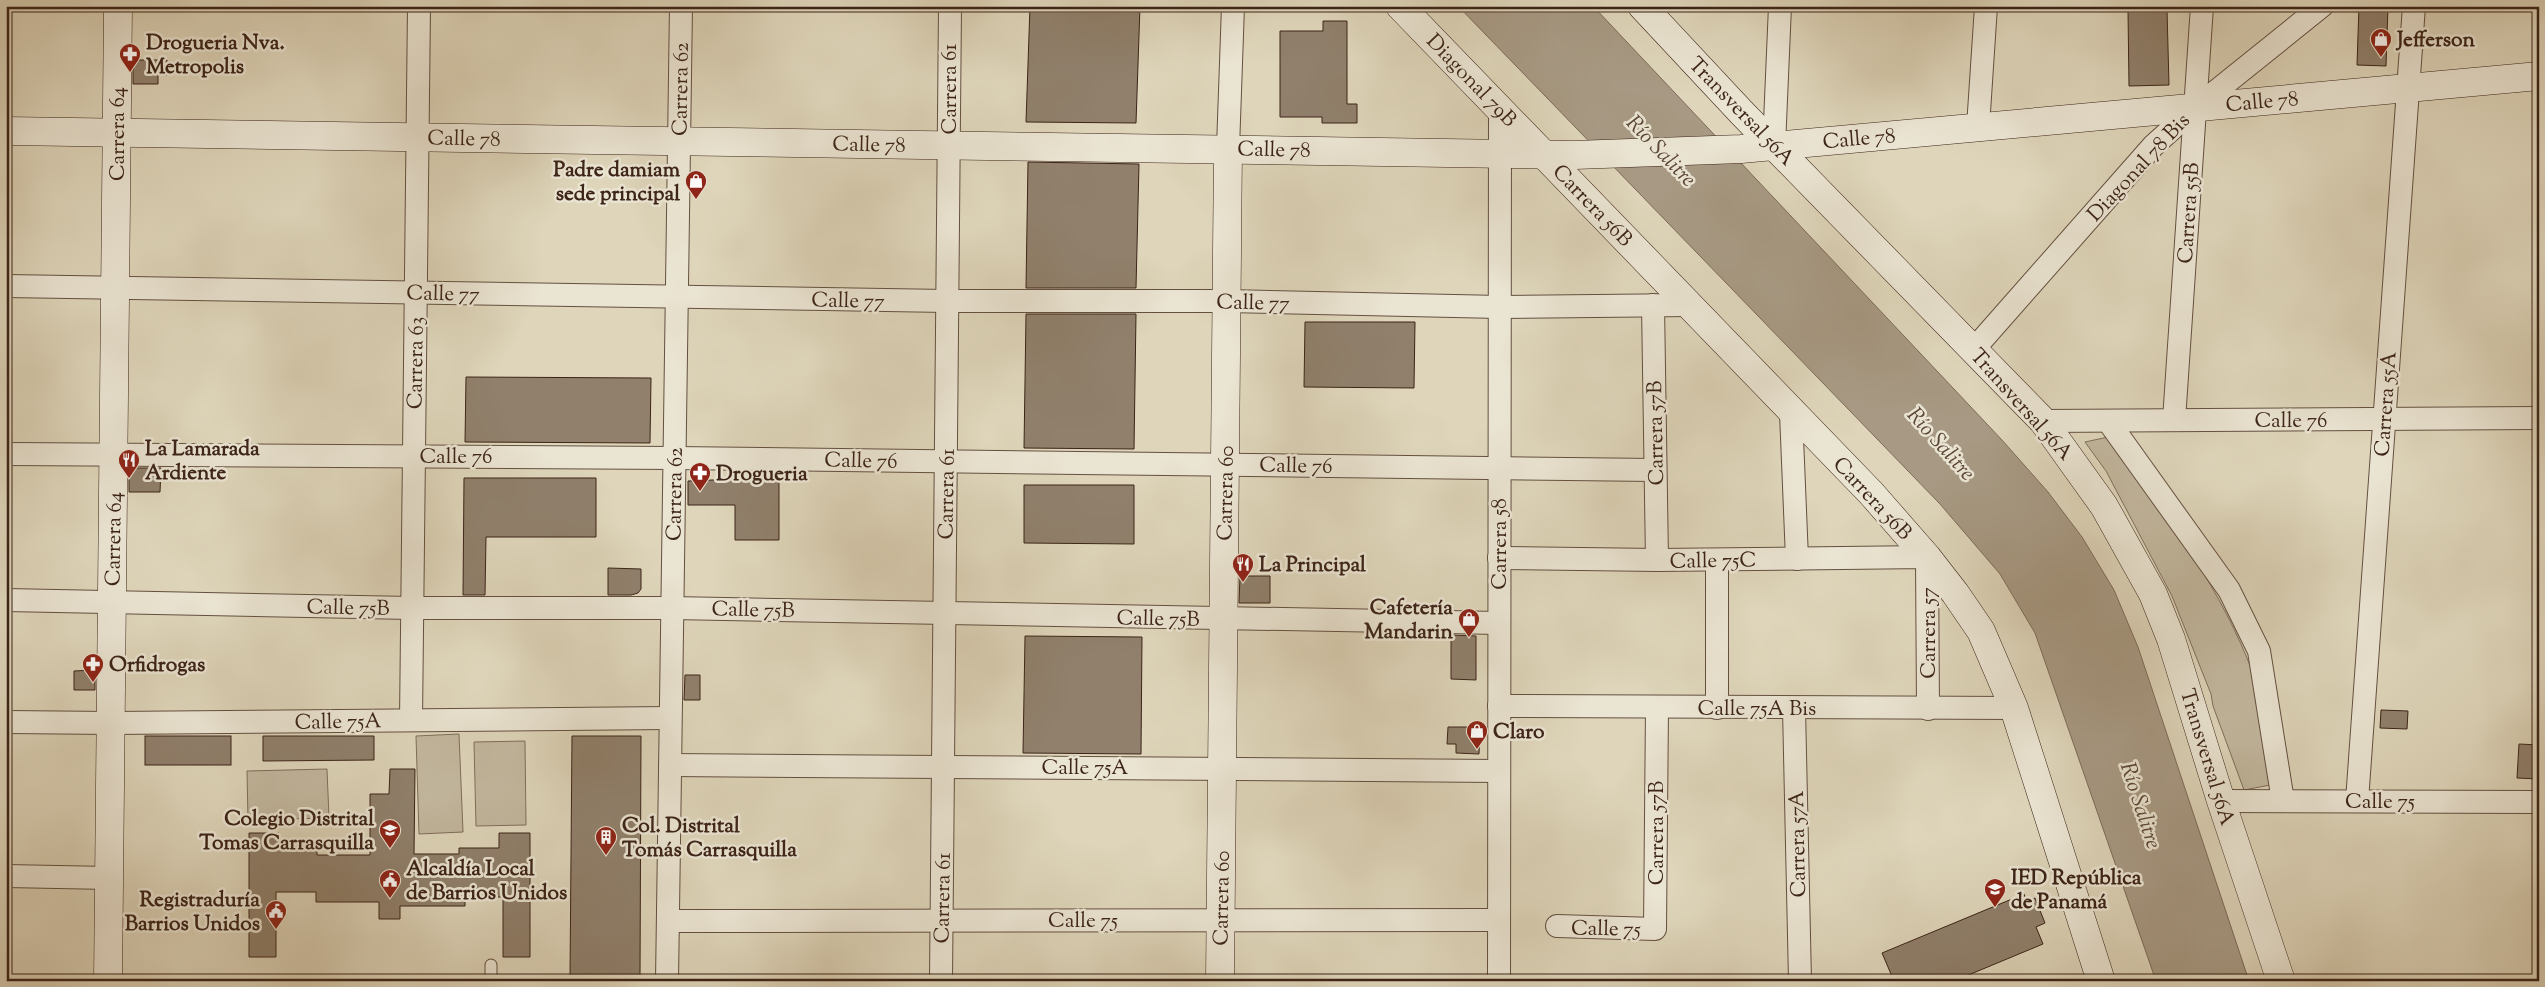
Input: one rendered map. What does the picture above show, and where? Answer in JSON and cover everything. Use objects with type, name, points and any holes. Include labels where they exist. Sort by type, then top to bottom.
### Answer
[{"type":"street","name":"Carrera 64","points":[[108,981],[118,6]]},
{"type":"street","name":"Carrera 63","points":[[411,720],[419,6]]},
{"type":"street","name":"Carrera 62","points":[[667,981],[681,6]]},
{"type":"street","name":"Carrera 61","points":[[941,981],[950,6]]},
{"type":"street","name":"Carrera 60","points":[[1220,981],[1228,148],[1233,6]]},
{"type":"street","name":"Diagonal 79B","points":[[1400,6],[1544,154]]},
{"type":"street","name":"Transversal 56A","points":[[1642,6],[1774,146],[2043,421],[2104,506],[2153,594],[2171,638],[2221,801],[2281,981]]},
{"type":"street","points":[[1774,146],[1780,6]]},
{"type":"street","points":[[1978,127],[1986,6]]},
{"type":"street","name":"Carrera 55B","points":[[2174,420],[2202,6]]},
{"type":"street","name":"Diagonal 78 Bis","points":[[1974,349],[2138,161],[2195,108],[2322,6]]},
{"type":"street","name":"Carrera 55A","points":[[2357,801],[2414,6]]},
{"type":"street","name":"Calle 78","points":[[6,131],[1228,148],[1575,155],[1741,149],[2539,76]]},
{"type":"street","name":"Carrera 58","points":[[1499,981],[1500,108]]},
{"type":"street","name":"Carrera 56B","points":[[1544,154],[1870,494],[1927,557],[1955,593],[1980,631],[2014,708],[2081,918]]},
{"type":"street","name":"Calle 77","points":[[6,286],[947,301],[1227,301],[1500,307],[1690,305]]},
{"type":"street","name":"Carrera 57B","points":[[1653,306],[1657,560]]},
{"type":"street","points":[[1791,413],[1797,559]]},
{"type":"street","name":"Calle 76","points":[[2043,421],[2539,418]]},
{"type":"street","points":[[2108,421],[2229,590],[2259,651],[2283,801]]},
{"type":"street","name":"Calle 76","points":[[6,454],[1225,463],[1655,470]]},
{"type":"street","name":"Calle 75C","points":[[1499,558],[1717,560],[1927,557]]},
{"type":"street","name":"Carrera 57","points":[[1927,557],[1928,708]]},
{"type":"street","points":[[1717,560],[1717,708]]},
{"type":"street","name":"Calle 75B","points":[[6,600],[412,608],[672,608],[1499,623]]},
{"type":"street","name":"Calle 75A Bis","points":[[1499,706],[2014,708]]},
{"type":"street","name":"Carrera 57B","points":[[1655,929],[1657,707]]},
{"type":"street","name":"Carrera 57A","points":[[1794,708],[1800,981]]},
{"type":"street","name":"Calle 75A","points":[[6,722],[111,723],[670,718]]},
{"type":"street","name":"Calle 75A","points":[[670,765],[1222,767],[1499,771]]},
{"type":"street","name":"Calle 75","points":[[2221,801],[2539,802]]},
{"type":"street","points":[[6,876],[109,878]]},
{"type":"street","points":[[2081,918],[2087,981]]},
{"type":"street","points":[[2081,918],[2101,981]]},
{"type":"street","name":"Calle 75","points":[[668,921],[1499,920]]},
{"type":"street","name":"Calle 75","points":[[1557,926],[1655,929]]},
{"type":"lane","points":[[491,965],[492,981]]},
{"type":"shaded area","points":[[2113,436],[2185,544],[2234,628],[2258,689],[2269,736],[2276,784],[2244,790],[2213,706],[2211,694],[2172,596],[2106,471],[2085,442]]},
{"type":"shaded area","points":[[459,734],[463,832],[419,834],[416,736]]},
{"type":"shaded area","points":[[525,741],[526,825],[476,826],[474,742]]},
{"type":"shaded area","points":[[327,769],[329,818],[248,820],[247,771]]},
{"type":"water","name":"Río Salitre","points":[[1458,6],[1593,6],[2002,440],[2048,492],[2082,537],[2114,590],[2138,647],[2249,981],[2156,981],[2035,633],[2000,574],[1940,504]]},
{"type":"building","points":[[1030,6],[1140,6],[1136,123],[1026,122]]},
{"type":"building","points":[[2359,6],[2388,6],[2386,66],[2357,65]]},
{"type":"building","points":[[2167,10],[2169,85],[2129,86],[2128,11]]},
{"type":"building","points":[[1323,21],[1347,21],[1347,104],[1357,104],[1357,123],[1322,123],[1322,117],[1280,117],[1280,31],[1323,31]]},
{"type":"building","points":[[133,60],[167,60],[167,75],[158,75],[158,84],[133,84]]},
{"type":"building","points":[[1028,162],[1139,164],[1136,288],[1026,288]]},
{"type":"building","points":[[1026,314],[1136,314],[1134,449],[1024,448]]},
{"type":"building","points":[[1305,322],[1415,322],[1414,388],[1304,387]]},
{"type":"building","points":[[466,377],[651,378],[650,443],[465,442]]},
{"type":"building","points":[[129,468],[161,468],[160,492],[129,492]]},
{"type":"building","points":[[464,478],[596,478],[596,537],[486,537],[485,595],[463,595]]},
{"type":"building","points":[[688,481],[779,482],[779,540],[735,540],[735,505],[688,505]]},
{"type":"building","points":[[1024,485],[1134,485],[1134,544],[1024,543]]},
{"type":"building","points":[[608,568],[641,569],[641,589],[638,593],[631,595],[608,595]]},
{"type":"building","points":[[1240,576],[1270,576],[1270,603],[1239,603]]},
{"type":"building","points":[[1451,635],[1476,636],[1476,680],[1451,679]]},
{"type":"building","points":[[1025,636],[1142,637],[1141,754],[1023,753]]},
{"type":"building","points":[[95,670],[95,690],[74,690],[74,671]]},
{"type":"building","points":[[685,675],[700,675],[700,700],[684,700]]},
{"type":"building","points":[[2381,710],[2408,711],[2407,729],[2380,728]]},
{"type":"building","points":[[1448,727],[1480,727],[1479,754],[1456,753],[1456,744],[1447,744]]},
{"type":"building","points":[[145,736],[231,736],[231,765],[145,765]]},
{"type":"building","points":[[263,736],[374,736],[374,760],[263,761]]},
{"type":"building","name":"Col. Distrital Tomás Carrasquilla","points":[[572,736],[641,736],[640,977],[570,977]]},
{"type":"building","points":[[2519,744],[2539,745],[2539,779],[2517,778]]},
{"type":"building","name":"Alcaldía Local de Barrios Unidos","points":[[390,769],[415,769],[414,854],[459,854],[459,848],[499,848],[499,833],[530,833],[530,957],[503,957],[503,897],[465,897],[465,906],[400,906],[400,919],[379,919],[379,902],[316,902],[316,892],[276,892],[276,957],[249,957],[249,833],[279,833],[279,847],[317,847],[317,855],[370,855],[370,794],[389,794]]},
{"type":"building","points":[[2024,894],[2027,902],[2035,898],[2045,923],[2036,927],[2043,944],[1954,981],[1894,981],[1882,953]]},
{"type":"place","name":"Jefferson","points":[[2381,58]]},
{"type":"place","name":"Drogueria Nva. Metropolis","points":[[130,73]]},
{"type":"place","name":"Padre damiam sede principal","points":[[696,200]]},
{"type":"place","name":"La Lamarada Ardiente","points":[[129,479]]},
{"type":"place","name":"Drogueria","points":[[700,492]]},
{"type":"place","name":"La Principal","points":[[1243,583]]},
{"type":"place","name":"Cafetería Mandarin","points":[[1469,638]]},
{"type":"place","name":"Orfidrogas","points":[[93,683]]},
{"type":"place","name":"Claro","points":[[1477,750]]},
{"type":"place","name":"Colegio Distrital Tomas Carrasquilla","points":[[390,849]]},
{"type":"place","name":"Col. Distrital Tomás Carrasquilla","points":[[606,856]]},
{"type":"place","name":"Alcaldía Local de Barrios Unidos","points":[[390,899]]},
{"type":"place","name":"IED República de Panamá","points":[[1995,908]]},
{"type":"place","name":"Registraduría Barrios Unidos","points":[[276,930]]}]
